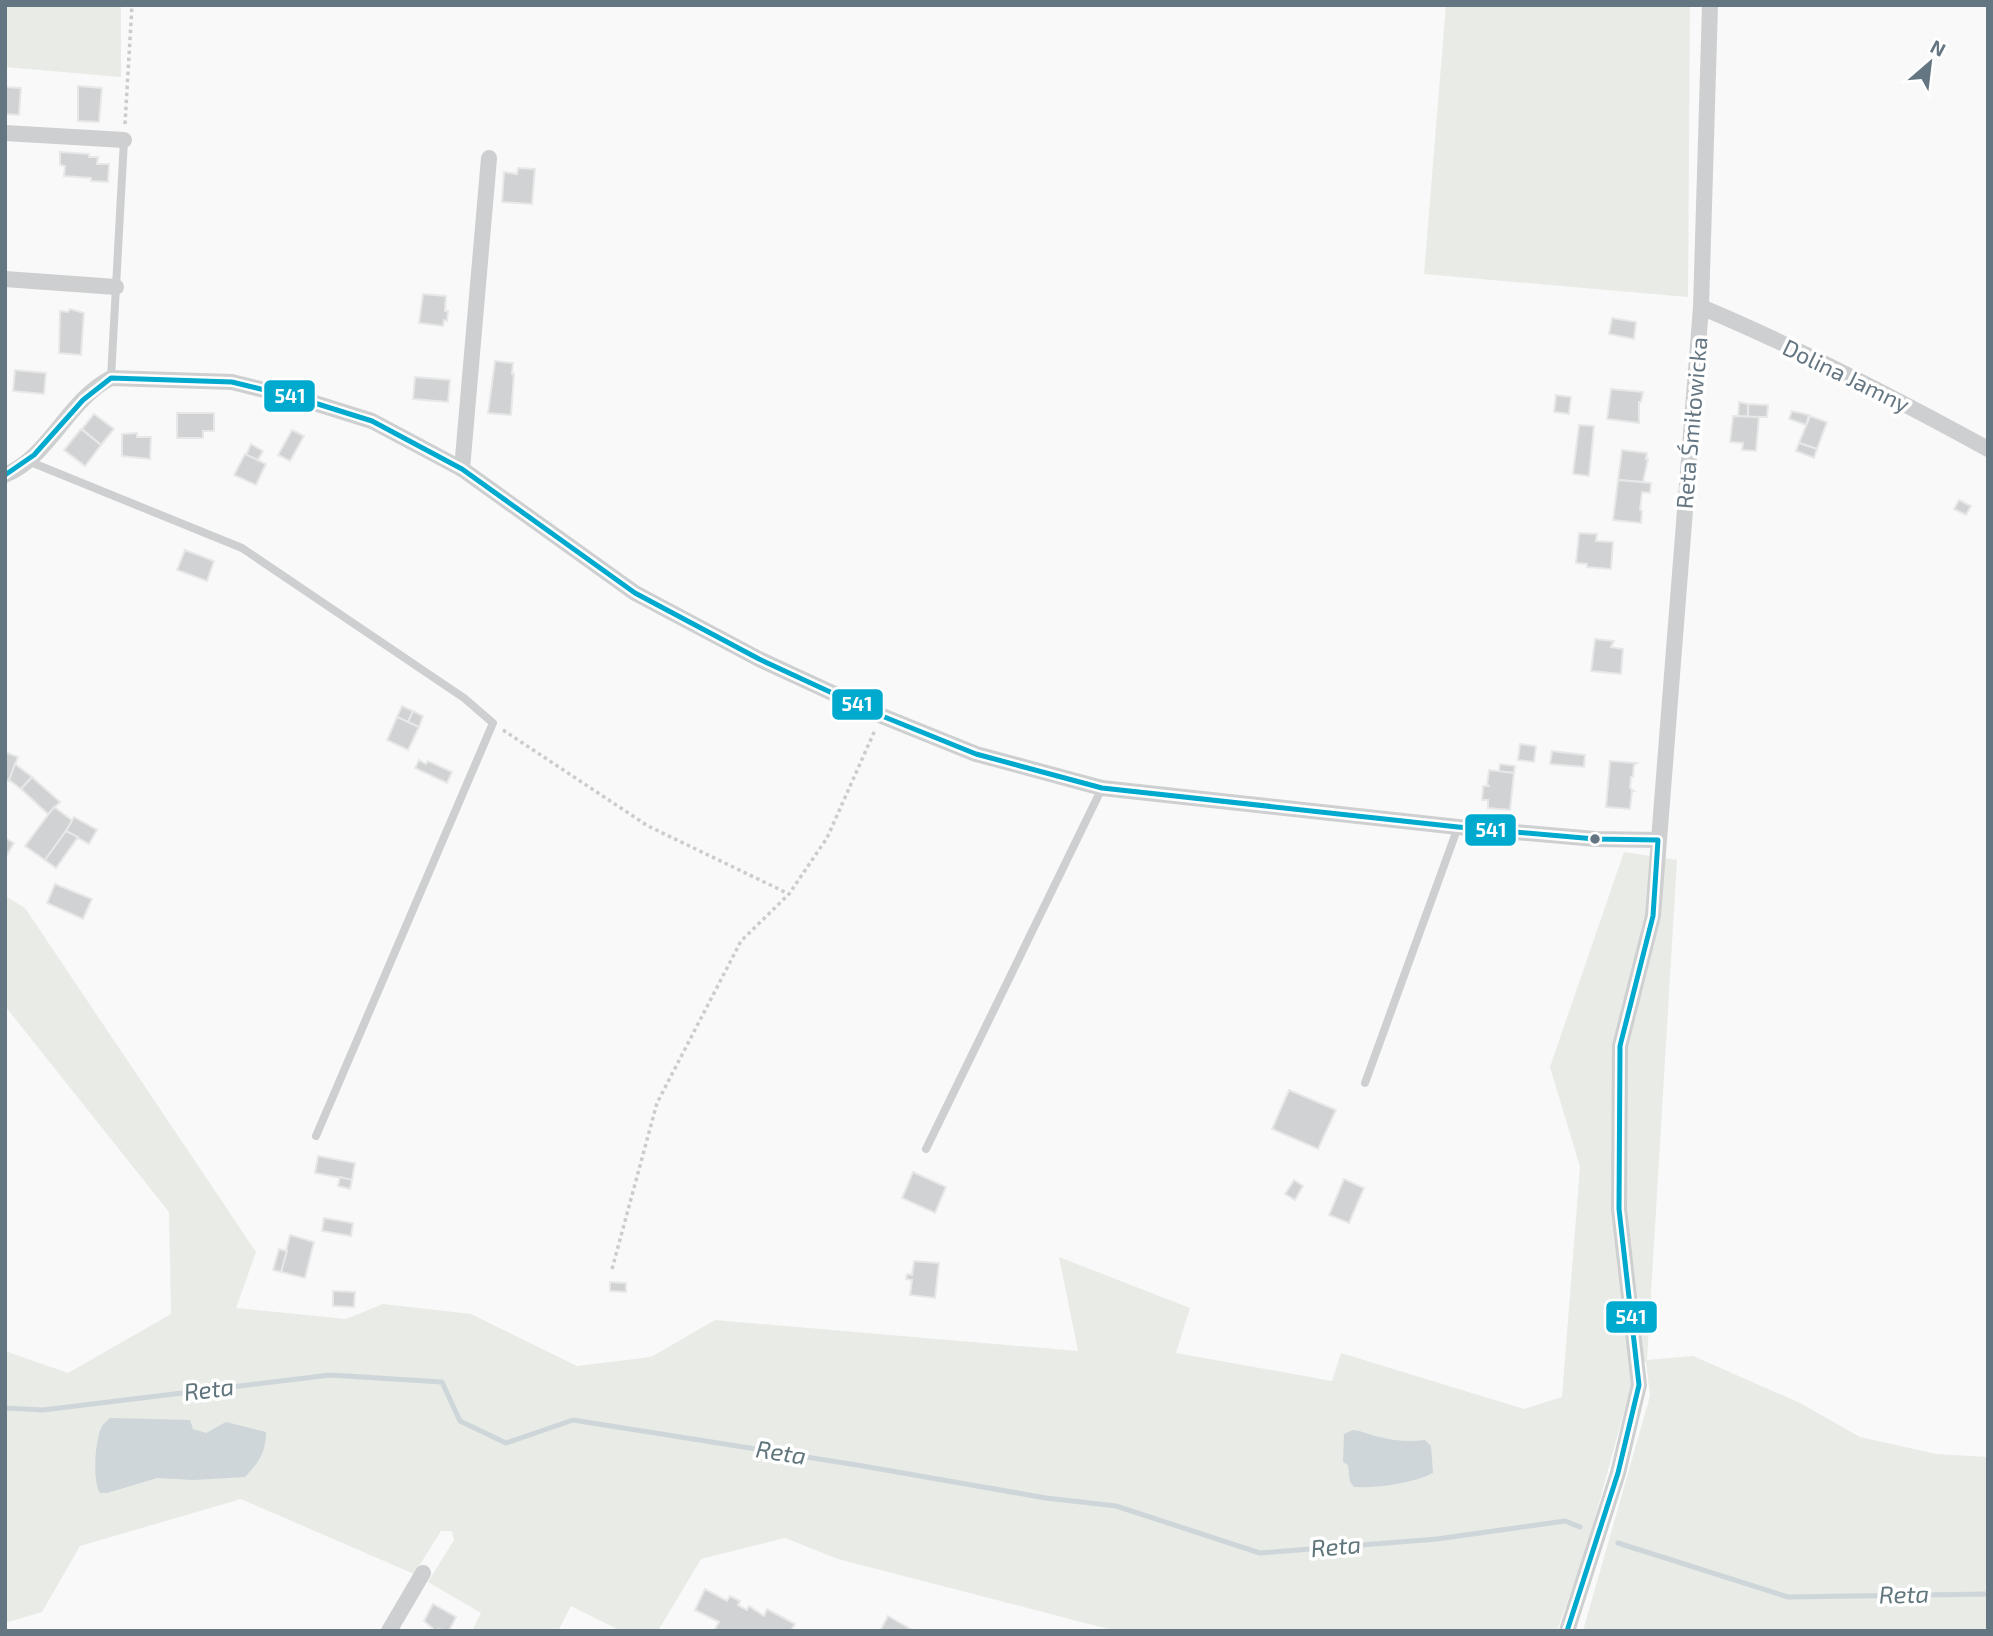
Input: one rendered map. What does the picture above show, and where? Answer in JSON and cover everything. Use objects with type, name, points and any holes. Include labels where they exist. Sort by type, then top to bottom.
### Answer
[{"type":"street","name":"Reta Śmiłowicka","points":[[1567,1631],[1618,1473],[1639,1385],[1619,1209],[1620,1046],[1654,916],[1701,307],[1710,5]]},
{"type":"street","points":[[5,133],[124,140]]},
{"type":"street","points":[[462,469],[489,158]]},
{"type":"street","points":[[5,279],[116,287]]},
{"type":"street","name":"Dolina Jamny","points":[[1701,307],[1740,323],[1988,449]]},
{"type":"street","points":[[5,475],[28,461],[94,387],[111,378],[232,383],[305,400],[372,421],[462,469],[635,593],[759,659],[882,716],[975,754],[1102,788],[1458,827],[1595,839],[1658,840]]},
{"type":"street","points":[[389,1631],[423,1573]]},
{"type":"lane","points":[[111,378],[124,140]]},
{"type":"lane","points":[[28,461],[242,548],[464,698],[493,723],[316,1136]]},
{"type":"lane","points":[[926,1149],[1102,788]]},
{"type":"lane","points":[[1365,1083],[1458,827]]},
{"type":"path","points":[[124,140],[132,5]]},
{"type":"path","points":[[612,1269],[657,1103],[741,941],[789,894],[827,838],[882,716]]},
{"type":"path","points":[[493,723],[648,826],[789,894]]},
{"type":"shaded area","points":[[5,5],[121,5],[121,77],[5,67]]},
{"type":"shaded area","points":[[1446,5],[1690,5],[1688,297],[1424,274]]},
{"type":"shaded area","points":[[1624,852],[1677,860],[1647,1360],[1693,1356],[1800,1403],[1860,1437],[1936,1454],[1988,1457],[1988,1631],[1583,1631],[1650,1396],[1646,1361],[1633,1379],[1587,1547],[1557,1631],[1116,1631],[838,1559],[785,1538],[701,1559],[658,1631],[621,1631],[571,1606],[558,1631],[472,1631],[481,1613],[428,1582],[454,1540],[452,1531],[441,1531],[414,1574],[241,1499],[80,1546],[42,1612],[5,1623],[5,1351],[68,1373],[171,1314],[169,1212],[5,1006],[5,896],[25,908],[256,1252],[236,1308],[346,1319],[383,1304],[471,1314],[577,1366],[651,1357],[715,1320],[1078,1351],[1059,1257],[1190,1308],[1176,1353],[1332,1381],[1341,1353],[1524,1409],[1562,1397],[1580,1167],[1550,1067]]},
{"type":"shaded area","points":[[110,1418],[190,1420],[193,1429],[206,1433],[226,1422],[266,1432],[266,1439],[261,1456],[245,1477],[193,1480],[157,1478],[100,1493],[95,1470],[96,1450],[102,1426]]},
{"type":"shaded area","points":[[1353,1430],[1396,1440],[1425,1440],[1431,1446],[1433,1473],[1394,1484],[1354,1487],[1350,1482],[1348,1465],[1343,1462],[1344,1434]]},
{"type":"building","points":[[78,86],[102,88],[99,122],[78,121]]},
{"type":"building","points":[[5,87],[21,88],[19,115],[5,114]]},
{"type":"building","points":[[60,152],[98,157],[97,164],[109,164],[108,182],[64,176],[65,166],[60,165]]},
{"type":"building","points":[[518,168],[535,169],[532,204],[502,202],[504,172],[517,174]]},
{"type":"building","points":[[423,294],[446,296],[447,321],[444,320],[443,326],[419,323]]},
{"type":"building","points":[[70,309],[84,313],[81,355],[59,353],[60,311],[68,312]]},
{"type":"building","points":[[1612,318],[1636,322],[1634,339],[1609,334]]},
{"type":"building","points":[[495,361],[513,363],[511,415],[488,413]]},
{"type":"building","points":[[15,370],[46,373],[44,394],[13,391]]},
{"type":"building","points":[[415,377],[450,380],[448,402],[413,399]]},
{"type":"building","points":[[1611,389],[1643,392],[1639,402],[1639,423],[1607,419]]},
{"type":"building","points":[[1556,395],[1571,397],[1569,414],[1554,412]]},
{"type":"building","points":[[1739,402],[1748,404],[1748,417],[1738,416]]},
{"type":"building","points":[[1748,404],[1768,405],[1767,417],[1748,417]]},
{"type":"building","points":[[1792,411],[1809,415],[1806,425],[1789,419]]},
{"type":"building","points":[[177,413],[214,413],[214,431],[203,431],[203,438],[177,438]]},
{"type":"building","points":[[94,414],[114,429],[101,445],[82,429]]},
{"type":"building","points":[[1733,416],[1759,417],[1756,451],[1742,450],[1743,443],[1730,442]]},
{"type":"building","points":[[1810,416],[1827,422],[1817,449],[1799,443]]},
{"type":"building","points":[[1579,425],[1594,426],[1589,476],[1573,474]]},
{"type":"building","points":[[81,429],[101,445],[85,466],[64,450]]},
{"type":"building","points":[[292,430],[304,436],[290,461],[278,455]]},
{"type":"building","points":[[137,433],[137,437],[151,437],[150,459],[122,456],[122,434]]},
{"type":"building","points":[[1799,443],[1817,449],[1814,458],[1796,451]]},
{"type":"building","points":[[251,444],[263,451],[258,460],[246,455]]},
{"type":"building","points":[[1622,450],[1647,453],[1643,482],[1618,480]]},
{"type":"building","points":[[245,454],[266,464],[256,485],[234,475]]},
{"type":"building","points":[[1618,480],[1651,483],[1650,493],[1642,492],[1641,523],[1613,520]]},
{"type":"building","points":[[1959,500],[1971,506],[1966,515],[1954,509]]},
{"type":"building","points":[[1579,533],[1597,534],[1596,541],[1613,542],[1611,569],[1576,563]]},
{"type":"building","points":[[185,550],[214,561],[207,581],[177,570]]},
{"type":"building","points":[[1595,639],[1614,641],[1611,647],[1623,649],[1621,674],[1591,671]]},
{"type":"building","points":[[402,706],[413,711],[408,722],[397,717]]},
{"type":"building","points":[[413,711],[423,716],[419,727],[408,722]]},
{"type":"building","points":[[397,717],[419,727],[408,750],[387,740]]},
{"type":"building","points":[[1520,744],[1536,746],[1534,762],[1518,760]]},
{"type":"building","points":[[1552,751],[1585,755],[1584,767],[1550,764]]},
{"type":"building","points":[[5,752],[18,757],[9,781],[5,780]]},
{"type":"building","points":[[419,760],[426,764],[428,761],[452,772],[447,783],[415,768]]},
{"type":"building","points":[[1610,761],[1637,763],[1631,777],[1630,788],[1634,791],[1630,809],[1606,807]]},
{"type":"building","points":[[15,764],[32,777],[21,789],[9,780]]},
{"type":"building","points":[[1500,764],[1515,766],[1514,773],[1499,772]]},
{"type":"building","points":[[1489,770],[1514,773],[1510,810],[1488,808],[1488,800],[1482,800],[1483,786],[1490,786],[1487,785]]},
{"type":"building","points":[[32,777],[60,802],[48,814],[21,789]]},
{"type":"building","points":[[54,807],[73,821],[45,860],[25,846]]},
{"type":"building","points":[[74,817],[97,830],[89,844],[66,831]]},
{"type":"building","points":[[66,831],[78,837],[56,868],[45,860]]},
{"type":"building","points":[[5,838],[14,843],[5,858]]},
{"type":"building","points":[[55,884],[92,899],[83,919],[47,903]]},
{"type":"building","points":[[1289,1090],[1336,1110],[1318,1149],[1272,1129]]},
{"type":"building","points":[[318,1156],[355,1163],[352,1180],[315,1173]]},
{"type":"building","points":[[913,1172],[946,1187],[935,1213],[902,1198]]},
{"type":"building","points":[[340,1177],[352,1180],[350,1189],[338,1186]]},
{"type":"building","points":[[1344,1179],[1364,1188],[1349,1223],[1329,1215]]},
{"type":"building","points":[[1294,1180],[1303,1186],[1295,1200],[1285,1194]]},
{"type":"building","points":[[324,1218],[353,1223],[351,1236],[322,1231]]},
{"type":"building","points":[[290,1235],[314,1242],[305,1278],[281,1272]]},
{"type":"building","points":[[279,1249],[287,1251],[281,1272],[273,1270]]},
{"type":"building","points":[[914,1261],[939,1263],[935,1298],[910,1295],[912,1280],[906,1279],[907,1274],[912,1275]]},
{"type":"building","points":[[610,1282],[626,1283],[626,1292],[610,1291]]},
{"type":"building","points":[[333,1291],[355,1292],[354,1307],[333,1306]]},
{"type":"building","points":[[705,1589],[727,1601],[730,1596],[740,1601],[738,1605],[747,1610],[749,1606],[764,1616],[767,1609],[795,1624],[791,1631],[714,1631],[719,1622],[695,1610]]},
{"type":"building","points":[[433,1604],[456,1617],[449,1631],[436,1631],[424,1621]]},
{"type":"building","points":[[888,1616],[914,1631],[880,1631]]},
{"type":"waterway","name":"Reta","points":[[5,1408],[43,1410],[330,1375],[442,1382],[460,1421],[506,1443],[573,1420],[1046,1498],[1116,1506],[1260,1553],[1437,1539],[1565,1521],[1580,1527]]},
{"type":"waterway","name":"Reta","points":[[1618,1543],[1788,1597],[1988,1594]]},
{"type":"transit line","name":"541","points":[[5,475],[34,455],[83,400],[111,378],[232,382],[305,400],[372,421],[462,469],[635,593],[759,659],[882,716],[976,754],[1102,788],[1458,827],[1595,839],[1658,840],[1653,916],[1620,1046],[1619,1209],[1639,1385],[1618,1473],[1567,1631]]}]
